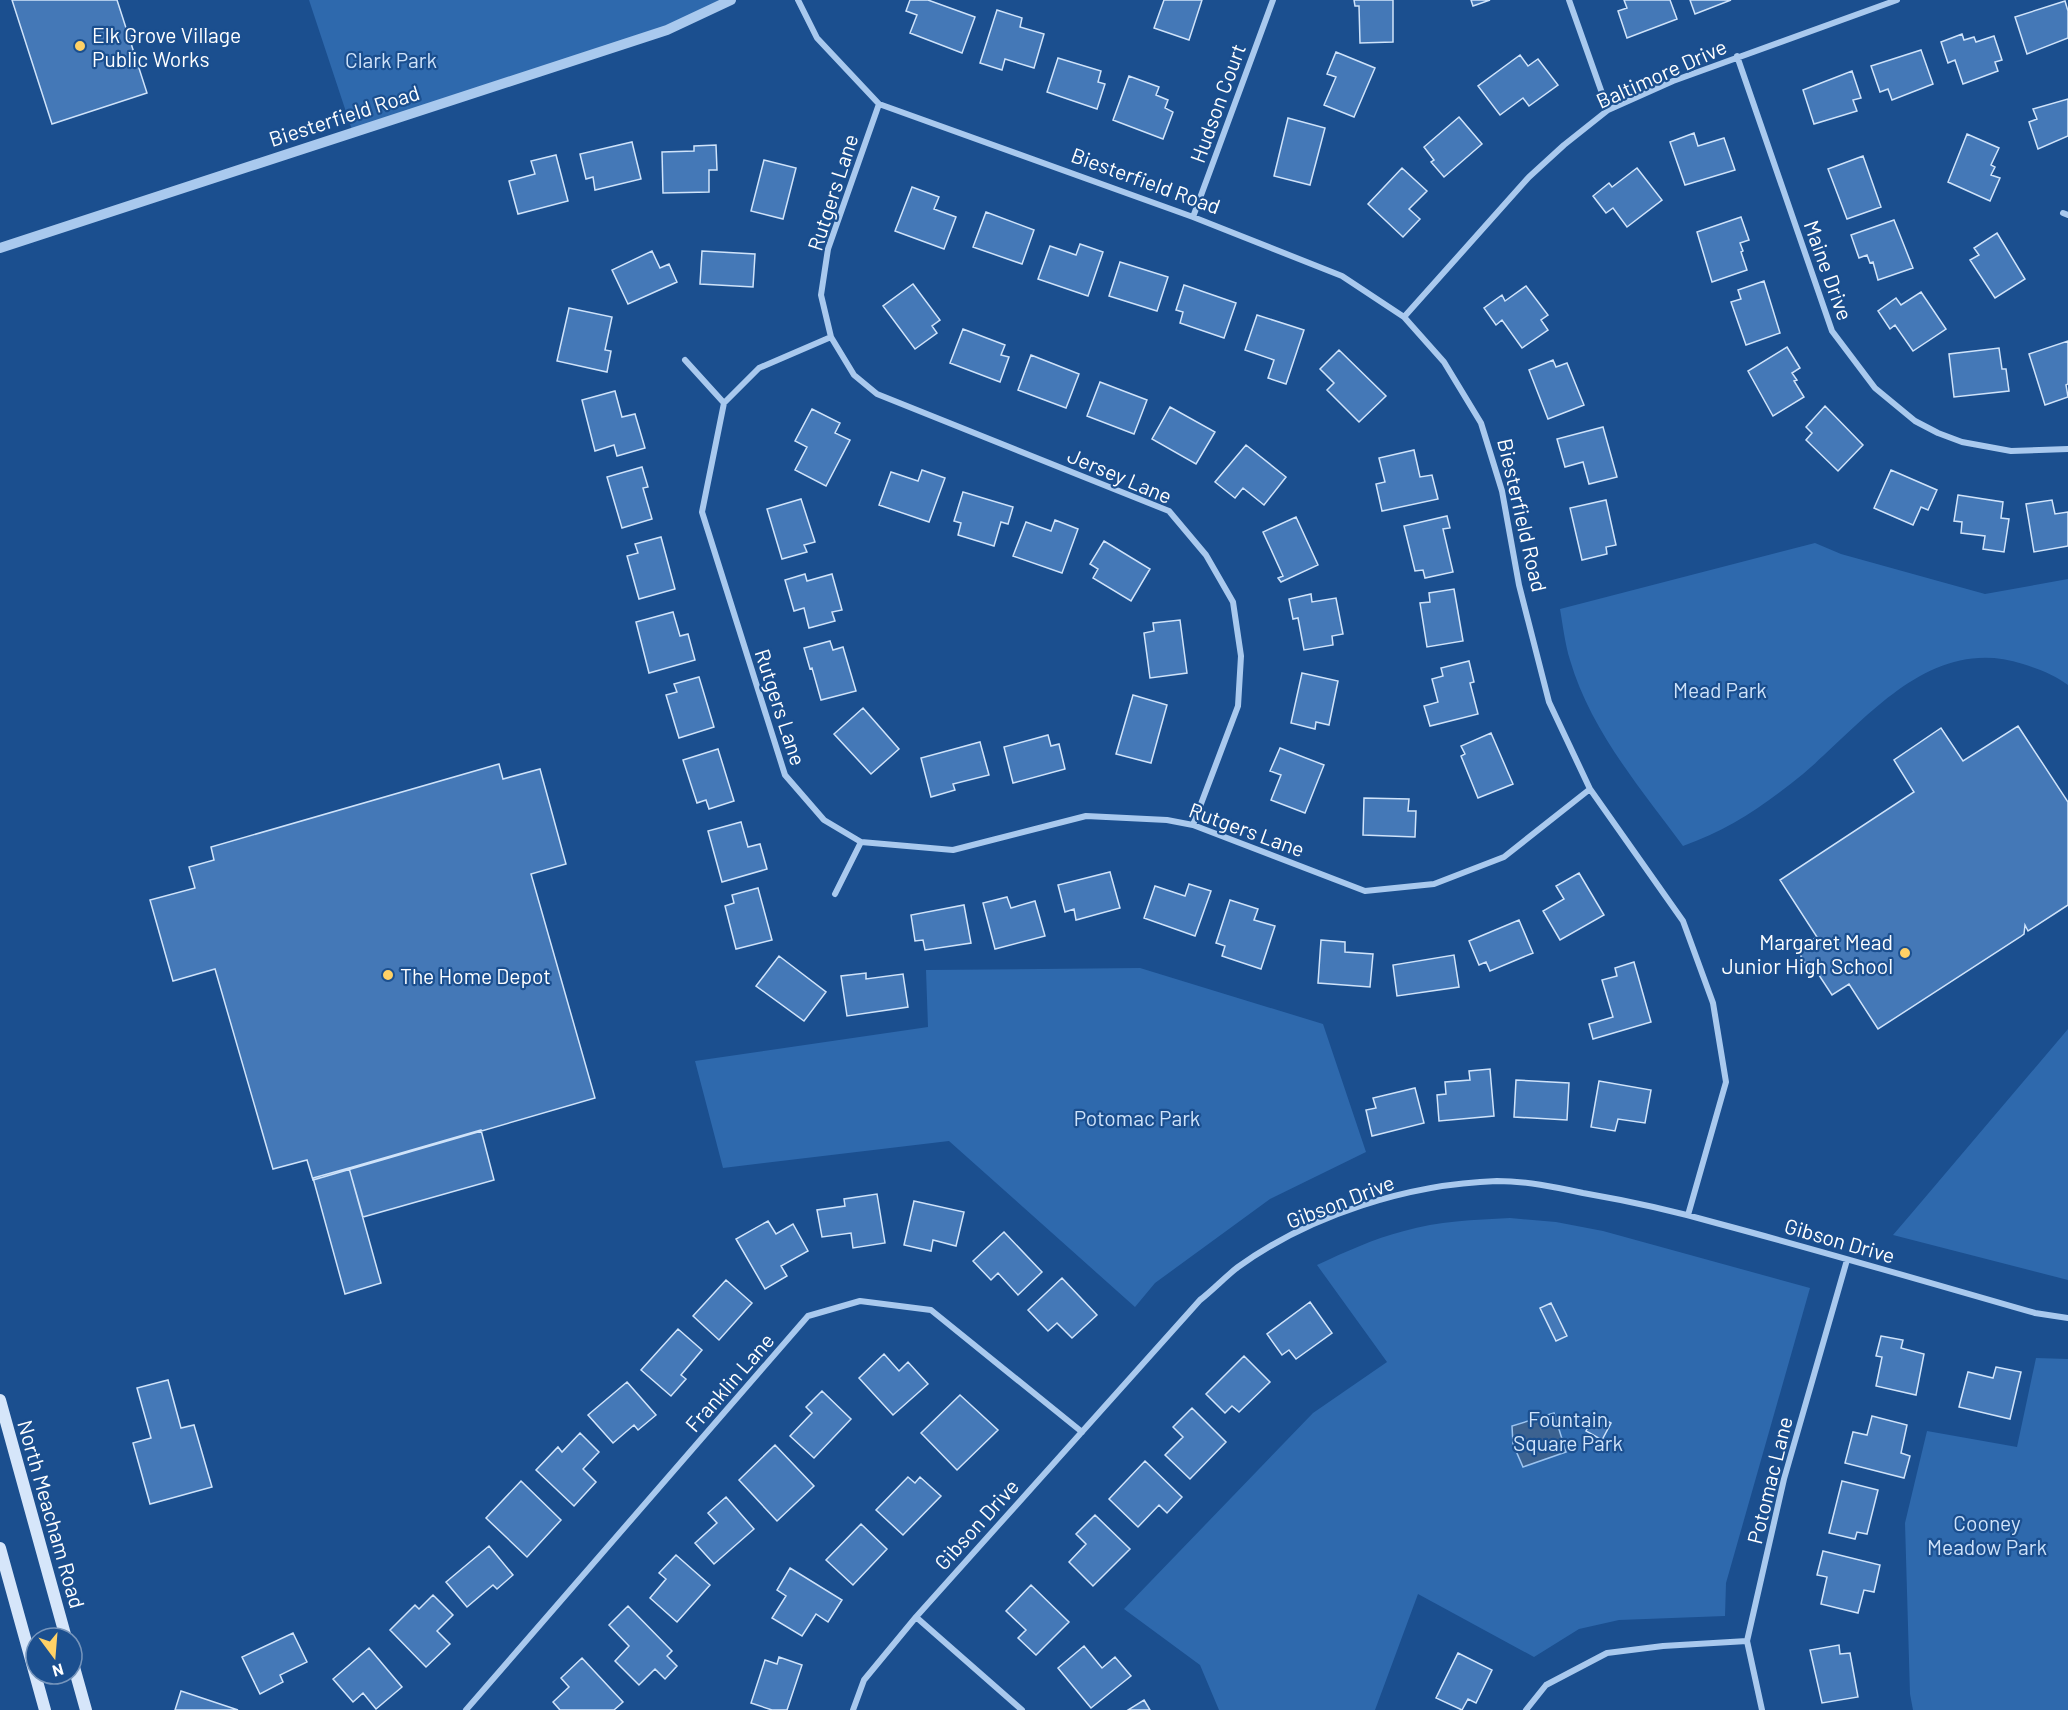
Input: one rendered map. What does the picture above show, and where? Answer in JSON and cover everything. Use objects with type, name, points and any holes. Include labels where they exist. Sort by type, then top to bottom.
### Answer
[{"type":"main road","name":"North Meacham Road","points":[[0,1400],[63,1626]]},
{"type":"main road","points":[[0,1548],[45,1710]]},
{"type":"main road","points":[[79,1686],[86,1710]]},
{"type":"street","name":"Biesterfield Road","points":[[0,248],[667,30],[731,0]]},
{"type":"street","name":"Biesterfield Road","points":[[798,0],[817,38],[879,104],[1193,217],[1342,276],[1404,317],[1444,362],[1481,423],[1502,491],[1519,585],[1549,702],[1590,789],[1683,921],[1713,1004],[1726,1082],[1688,1215]]},
{"type":"street","name":"Hudson Court","points":[[1193,217],[1273,0]]},
{"type":"street","points":[[1569,0],[1608,110]]},
{"type":"street","name":"Baltimore Drive","points":[[1404,317],[1529,177],[1608,110],[1737,56],[1898,0]]},
{"type":"street","name":"Maine Drive","points":[[1737,56],[1832,331],[1875,388],[1915,421],[1962,442],[2011,451],[2068,449]]},
{"type":"street","name":"Rutgers Lane","points":[[831,337],[821,295],[828,249],[879,104]]},
{"type":"street","points":[[685,360],[724,403],[759,368],[831,337]]},
{"type":"street","name":"Jersey Lane","points":[[831,337],[854,375],[877,393],[1169,511],[1206,555],[1233,602],[1241,656],[1238,706],[1193,825]]},
{"type":"street","name":"Rutgers Lane","points":[[724,403],[702,512],[716,558],[785,775],[824,820],[861,842],[953,850],[1086,816],[1167,820],[1193,825],[1365,891],[1434,884],[1504,857],[1590,789]]},
{"type":"street","points":[[835,894],[861,842]]},
{"type":"street","name":"Gibson Drive","points":[[853,1710],[864,1680],[916,1617],[1200,1300],[1238,1268],[1286,1238],[1382,1198],[1437,1186],[1509,1181],[1572,1190],[1646,1204],[2035,1313],[2068,1318]]},
{"type":"street","name":"Potomac Lane","points":[[1762,1710],[1747,1641],[1784,1479],[1846,1260]]},
{"type":"street","name":"Franklin Lane","points":[[466,1710],[808,1316],[860,1301],[931,1310],[1082,1432]]},
{"type":"street","points":[[916,1617],[1022,1710]]},
{"type":"street","points":[[1526,1710],[1546,1685],[1607,1653],[1664,1646],[1747,1641]]},
{"type":"green space","name":"Clark Park","points":[[309,0],[731,0],[667,30],[353,133]]},
{"type":"green space","name":"Mead Park","points":[[1815,543],[1841,554],[1985,594],[2068,579],[2068,685],[2052,675],[2029,666],[1989,658],[1958,661],[1929,672],[1901,688],[1876,708],[1803,774],[1775,796],[1731,824],[1683,846],[1618,757],[1590,710],[1570,660],[1560,609]]},
{"type":"green space","name":"Potomac Park","points":[[1140,968],[1323,1024],[1366,1152],[1270,1199],[1155,1283],[1135,1307],[949,1141],[723,1168],[695,1061],[928,1027],[926,970]]},
{"type":"green space","points":[[2068,1029],[2068,1280],[1893,1235],[1911,1214]]},
{"type":"green space","name":"Fountain Square Park","points":[[1510,1218],[1556,1222],[1603,1231],[1810,1288],[1726,1583],[1725,1616],[1619,1620],[1579,1629],[1534,1657],[1418,1594],[1375,1710],[1219,1710],[1200,1665],[1124,1609],[1313,1413],[1387,1362],[1317,1265],[1370,1242],[1417,1228]]},
{"type":"green space","name":"Cooney Meadow Park","points":[[2036,1358],[2068,1359],[2068,1710],[1913,1710],[1910,1694],[1905,1523],[1927,1431],[2017,1447]]},
{"type":"shaded area","points":[[1554,1413],[1566,1452],[1523,1467],[1513,1444],[1512,1426]]},
{"type":"building","name":"Elk Grove Village Public Works","points":[[12,0],[117,0],[147,93],[52,124]]},
{"type":"building","points":[[910,0],[928,0],[975,17],[962,53],[910,33],[917,15],[906,11]]},
{"type":"building","points":[[1164,0],[1202,0],[1189,40],[1154,28]]},
{"type":"building","points":[[1354,0],[1393,0],[1393,42],[1360,43],[1359,6],[1355,6]]},
{"type":"building","points":[[1471,0],[1490,0],[1473,6]]},
{"type":"building","points":[[1624,0],[1670,0],[1677,19],[1627,38],[1618,11],[1627,8]]},
{"type":"building","points":[[1690,0],[1731,0],[1695,14]]},
{"type":"building","points":[[2065,1],[2068,11],[2068,38],[2027,54],[2015,17]]},
{"type":"building","points":[[997,10],[1022,18],[1020,27],[1044,34],[1034,68],[1005,59],[1002,70],[980,63]]},
{"type":"building","points":[[1962,34],[1964,40],[1974,37],[1976,42],[1994,36],[2002,60],[1995,62],[1998,71],[1963,84],[1955,60],[1948,63],[1941,42]]},
{"type":"building","points":[[1921,50],[1933,84],[1892,100],[1888,89],[1880,92],[1871,66]]},
{"type":"building","points":[[1336,52],[1375,68],[1354,117],[1324,105],[1336,77],[1327,74]]},
{"type":"building","points":[[1520,55],[1528,66],[1538,59],[1558,85],[1529,106],[1523,98],[1500,115],[1478,86]]},
{"type":"building","points":[[1058,58],[1101,71],[1098,82],[1105,84],[1097,109],[1047,92]]},
{"type":"building","points":[[1852,71],[1861,98],[1853,100],[1857,111],[1814,124],[1803,90]]},
{"type":"building","points":[[1129,76],[1159,87],[1156,95],[1168,100],[1165,108],[1173,112],[1163,139],[1113,120]]},
{"type":"building","points":[[2068,99],[2068,136],[2038,149],[2029,122],[2037,119],[2033,109]]},
{"type":"building","points":[[1459,117],[1482,144],[1444,177],[1431,162],[1434,160],[1424,147]]},
{"type":"building","points":[[1288,118],[1325,128],[1310,185],[1274,176]]},
{"type":"building","points":[[1694,133],[1698,146],[1724,138],[1735,170],[1685,185],[1670,142]]},
{"type":"building","points":[[1967,134],[1999,148],[1991,165],[1995,167],[1991,175],[2000,178],[1990,201],[1948,182]]},
{"type":"building","points":[[632,142],[641,179],[595,190],[593,177],[586,179],[580,154]]},
{"type":"building","points":[[716,145],[717,170],[709,170],[709,192],[663,193],[662,152],[694,151],[694,146]]},
{"type":"building","points":[[556,155],[568,201],[518,214],[509,181],[535,174],[531,161]]},
{"type":"building","points":[[1863,156],[1881,207],[1847,219],[1828,169]]},
{"type":"building","points":[[764,160],[796,168],[783,219],[751,211]]},
{"type":"building","points":[[1402,168],[1427,191],[1409,209],[1420,219],[1403,237],[1368,204]]},
{"type":"building","points":[[1637,168],[1662,200],[1627,227],[1613,208],[1606,213],[1593,196],[1609,183],[1612,187]]},
{"type":"building","points":[[912,187],[939,197],[934,209],[956,217],[944,249],[895,231]]},
{"type":"building","points":[[986,212],[1034,230],[1022,264],[973,247]]},
{"type":"building","points":[[1741,217],[1749,240],[1740,243],[1747,270],[1712,282],[1697,232]]},
{"type":"building","points":[[1894,220],[1913,268],[1878,280],[1873,262],[1870,263],[1867,255],[1859,258],[1851,235]]},
{"type":"building","points":[[1997,233],[2025,279],[1995,298],[1970,260],[1979,255],[1974,248]]},
{"type":"building","points":[[1080,244],[1103,252],[1088,296],[1038,279],[1050,246],[1076,255]]},
{"type":"building","points":[[652,251],[660,268],[669,264],[677,282],[628,304],[612,270]]},
{"type":"building","points":[[702,251],[755,254],[753,287],[700,284]]},
{"type":"building","points":[[1120,262],[1168,277],[1157,311],[1109,296]]},
{"type":"building","points":[[1764,281],[1780,333],[1746,345],[1731,302],[1741,299],[1738,290]]},
{"type":"building","points":[[913,284],[940,320],[932,326],[937,333],[915,349],[883,306]]},
{"type":"building","points":[[1184,285],[1236,303],[1224,338],[1180,323],[1183,312],[1176,310]]},
{"type":"building","points":[[1526,286],[1548,315],[1541,320],[1548,330],[1522,348],[1502,320],[1496,325],[1484,308],[1502,295],[1505,301]]},
{"type":"building","points":[[1921,292],[1946,329],[1913,351],[1895,325],[1890,329],[1878,311],[1896,298],[1901,305]]},
{"type":"building","points":[[569,308],[612,317],[605,350],[611,351],[607,372],[557,361]]},
{"type":"building","points":[[1257,315],[1304,330],[1286,384],[1268,378],[1274,360],[1245,350]]},
{"type":"building","points":[[963,329],[1005,345],[1001,355],[1009,357],[1000,382],[950,363]]},
{"type":"building","points":[[2068,341],[2068,384],[2066,385],[2068,397],[2045,405],[2029,354]]},
{"type":"building","points":[[1787,347],[1800,368],[1792,373],[1804,397],[1773,416],[1748,371]]},
{"type":"building","points":[[1999,348],[2002,369],[2006,369],[2009,391],[1954,397],[1949,354]]},
{"type":"building","points":[[1339,350],[1386,396],[1359,422],[1327,390],[1334,383],[1320,369]]},
{"type":"building","points":[[1031,355],[1079,374],[1066,408],[1018,390]]},
{"type":"building","points":[[1553,360],[1556,367],[1567,363],[1584,405],[1548,419],[1529,370]]},
{"type":"building","points":[[1100,382],[1147,400],[1134,434],[1087,416]]},
{"type":"building","points":[[615,391],[622,417],[635,414],[645,448],[617,456],[614,445],[595,451],[582,400]]},
{"type":"building","points":[[1825,406],[1863,445],[1838,471],[1806,440],[1812,433],[1806,427]]},
{"type":"building","points":[[1170,407],[1215,432],[1196,464],[1152,439]]},
{"type":"building","points":[[812,409],[840,423],[835,433],[850,440],[826,486],[795,470],[807,447],[795,441]]},
{"type":"building","points":[[1603,427],[1617,477],[1589,484],[1583,462],[1565,467],[1557,439]]},
{"type":"building","points":[[1246,445],[1286,477],[1264,505],[1243,488],[1235,498],[1215,482]]},
{"type":"building","points":[[1414,450],[1420,477],[1432,475],[1438,499],[1382,511],[1376,484],[1385,482],[1379,458]]},
{"type":"building","points":[[642,467],[648,487],[643,488],[652,519],[622,528],[607,477]]},
{"type":"building","points":[[922,470],[945,478],[929,522],[879,505],[891,472],[918,481]]},
{"type":"building","points":[[1891,470],[1937,490],[1928,510],[1921,507],[1913,525],[1874,508]]},
{"type":"building","points":[[963,492],[1013,507],[1008,524],[1001,522],[994,546],[958,535],[961,523],[954,521]]},
{"type":"building","points":[[1958,495],[2003,502],[2001,518],[2009,519],[2004,552],[1983,549],[1985,536],[1961,533],[1962,522],[1954,521]]},
{"type":"building","points":[[801,499],[815,542],[804,545],[807,552],[782,559],[767,509]]},
{"type":"building","points":[[1606,500],[1616,545],[1606,547],[1607,554],[1582,560],[1570,508]]},
{"type":"building","points":[[2052,500],[2055,514],[2068,512],[2068,546],[2034,552],[2026,504]]},
{"type":"building","points":[[1447,516],[1450,528],[1443,529],[1453,572],[1425,578],[1423,570],[1415,571],[1404,526]]},
{"type":"building","points":[[1296,517],[1318,565],[1281,582],[1278,578],[1283,576],[1263,532]]},
{"type":"building","points":[[1055,520],[1078,529],[1062,573],[1013,556],[1026,522],[1051,531]]},
{"type":"building","points":[[661,537],[675,589],[639,599],[627,556],[638,553],[635,544]]},
{"type":"building","points":[[1104,541],[1150,569],[1131,601],[1093,578],[1098,569],[1090,564]]},
{"type":"building","points":[[805,574],[807,581],[832,574],[842,610],[832,612],[835,621],[809,628],[804,608],[794,611],[785,580]]},
{"type":"building","points":[[1454,589],[1463,641],[1427,647],[1420,603],[1430,602],[1429,593]]},
{"type":"building","points":[[1311,594],[1312,602],[1336,598],[1343,634],[1332,636],[1333,645],[1304,650],[1298,618],[1293,619],[1289,599]]},
{"type":"building","points":[[673,612],[680,636],[688,634],[695,660],[649,673],[636,622]]},
{"type":"building","points":[[1180,620],[1187,673],[1150,678],[1144,633],[1154,631],[1153,623]]},
{"type":"building","points":[[830,641],[833,650],[843,647],[856,691],[821,700],[804,648]]},
{"type":"building","points":[[1469,661],[1474,682],[1470,683],[1478,714],[1430,726],[1424,706],[1438,702],[1432,679],[1443,676],[1441,668]]},
{"type":"building","points":[[1302,673],[1338,681],[1329,725],[1316,722],[1315,729],[1291,723]]},
{"type":"building","points":[[699,677],[714,727],[679,738],[666,695],[677,692],[674,684]]},
{"type":"building","points":[[1133,695],[1167,705],[1151,763],[1116,754]]},
{"type":"building","points":[[863,708],[899,749],[871,774],[834,734]]},
{"type":"building","name":"Margaret Mead Junior High School","points":[[2018,726],[2068,802],[2068,905],[2028,931],[2025,925],[2024,934],[2020,937],[1878,1029],[1849,984],[1832,995],[1815,969],[1811,972],[1797,950],[1817,937],[1780,880],[1914,792],[1894,760],[1941,728],[1963,761]]},
{"type":"building","points":[[1491,733],[1513,784],[1478,798],[1461,756],[1465,754],[1461,746]]},
{"type":"building","points":[[1048,735],[1051,746],[1059,744],[1065,769],[1013,783],[1004,747]]},
{"type":"building","points":[[980,742],[989,775],[953,784],[955,790],[931,797],[921,758]]},
{"type":"building","points":[[1280,748],[1324,765],[1305,813],[1271,800],[1281,775],[1270,771]]},
{"type":"building","points":[[718,749],[734,801],[709,809],[706,800],[697,803],[683,760]]},
{"type":"building","name":"The Home Depot","points":[[499,764],[503,779],[540,769],[566,864],[531,874],[595,1098],[313,1180],[307,1160],[273,1169],[215,969],[173,981],[150,900],[195,888],[189,867],[214,860],[211,847]]},
{"type":"building","points":[[1364,798],[1409,799],[1408,811],[1416,811],[1415,837],[1363,835]]},
{"type":"building","points":[[741,822],[748,847],[760,844],[767,869],[722,882],[708,831]]},
{"type":"building","points":[[1110,872],[1120,908],[1076,920],[1074,909],[1065,912],[1058,885]]},
{"type":"building","points":[[1579,873],[1604,915],[1560,940],[1543,911],[1564,899],[1556,886]]},
{"type":"building","points":[[1189,884],[1211,891],[1195,936],[1144,918],[1155,886],[1185,896]]},
{"type":"building","points":[[758,888],[772,940],[736,949],[725,906],[734,903],[732,895]]},
{"type":"building","points":[[1007,897],[1011,908],[1035,901],[1045,936],[995,949],[983,903]]},
{"type":"building","points":[[1230,900],[1258,909],[1254,920],[1275,926],[1261,969],[1222,956],[1225,946],[1216,943]]},
{"type":"building","points":[[964,905],[971,943],[925,950],[923,940],[915,941],[911,915]]},
{"type":"building","points":[[1519,920],[1533,953],[1490,971],[1486,962],[1479,965],[1469,941]]},
{"type":"building","points":[[1321,940],[1345,942],[1345,952],[1373,954],[1370,987],[1318,983]]},
{"type":"building","points":[[1454,955],[1459,987],[1397,996],[1393,965]]},
{"type":"building","points":[[779,956],[826,992],[804,1021],[756,986]]},
{"type":"building","points":[[1634,962],[1651,1022],[1593,1039],[1589,1024],[1613,1017],[1602,980],[1617,976],[1615,968]]},
{"type":"building","points":[[866,973],[866,979],[903,974],[908,1007],[847,1016],[841,976]]},
{"type":"building","points":[[1490,1069],[1494,1116],[1439,1121],[1437,1095],[1446,1094],[1445,1082],[1470,1080],[1469,1071]]},
{"type":"building","points":[[1516,1080],[1569,1083],[1567,1120],[1514,1117]]},
{"type":"building","points":[[1599,1081],[1651,1090],[1645,1123],[1618,1119],[1615,1131],[1591,1127]]},
{"type":"building","points":[[1415,1088],[1424,1123],[1372,1136],[1366,1110],[1376,1108],[1373,1098]]},
{"type":"building","points":[[481,1130],[494,1180],[363,1217],[349,1168]]},
{"type":"building","points":[[349,1168],[381,1283],[345,1294],[313,1178]]},
{"type":"building","points":[[877,1194],[885,1243],[853,1248],[851,1233],[822,1237],[817,1210],[845,1206],[844,1199]]},
{"type":"building","points":[[914,1201],[964,1212],[956,1246],[933,1240],[931,1251],[904,1245]]},
{"type":"building","points":[[768,1221],[776,1234],[793,1224],[808,1251],[781,1266],[787,1276],[765,1289],[736,1239]]},
{"type":"building","points":[[1004,1232],[1042,1272],[1018,1295],[998,1273],[991,1280],[973,1261]]},
{"type":"building","points":[[1062,1278],[1097,1315],[1072,1338],[1057,1323],[1048,1331],[1028,1310]]},
{"type":"building","points":[[726,1280],[752,1303],[719,1340],[693,1316]]},
{"type":"building","points":[[1310,1302],[1332,1333],[1296,1359],[1289,1350],[1282,1355],[1267,1334]]},
{"type":"building","points":[[1551,1303],[1567,1336],[1556,1341],[1540,1308]]},
{"type":"building","points":[[678,1329],[702,1350],[681,1375],[686,1379],[671,1396],[641,1370]]},
{"type":"building","points":[[1881,1336],[1903,1340],[1901,1348],[1924,1354],[1916,1395],[1876,1386],[1882,1357],[1876,1356]]},
{"type":"building","points":[[884,1354],[899,1371],[908,1362],[928,1384],[893,1415],[859,1378]]},
{"type":"building","points":[[1244,1356],[1270,1382],[1239,1412],[1232,1406],[1225,1413],[1206,1394]]},
{"type":"building","points":[[1996,1367],[2021,1372],[2010,1419],[1959,1407],[1968,1372],[1993,1378]]},
{"type":"building","points":[[168,1380],[181,1428],[194,1425],[212,1487],[150,1504],[133,1443],[151,1438],[137,1388]]},
{"type":"building","points":[[627,1382],[656,1415],[638,1430],[634,1425],[613,1443],[588,1415]]},
{"type":"building","points":[[822,1391],[851,1419],[814,1458],[790,1436],[812,1413],[806,1407]]},
{"type":"building","points":[[960,1395],[998,1430],[957,1470],[921,1433]]},
{"type":"building","points":[[1192,1408],[1226,1442],[1190,1479],[1165,1455],[1183,1437],[1173,1427]]},
{"type":"building","points":[[1595,1414],[1611,1423],[1602,1440],[1586,1431]]},
{"type":"building","points":[[1872,1416],[1907,1425],[1901,1453],[1910,1456],[1904,1478],[1845,1463],[1853,1432],[1867,1435]]},
{"type":"building","points":[[580,1433],[599,1452],[583,1469],[596,1482],[574,1506],[536,1470],[558,1447],[562,1452]]},
{"type":"building","points":[[775,1445],[814,1486],[777,1521],[739,1480]]},
{"type":"building","points":[[1145,1461],[1182,1497],[1167,1513],[1159,1505],[1138,1527],[1109,1499]]},
{"type":"building","points":[[908,1477],[915,1483],[920,1477],[941,1496],[903,1535],[876,1510]]},
{"type":"building","points":[[521,1481],[561,1520],[527,1557],[486,1518]]},
{"type":"building","points":[[1842,1481],[1878,1490],[1867,1534],[1857,1532],[1855,1539],[1829,1533]]},
{"type":"building","points":[[726,1497],[754,1529],[714,1564],[695,1543],[717,1523],[708,1513]]},
{"type":"building","points":[[1095,1515],[1130,1549],[1093,1586],[1069,1562],[1086,1544],[1076,1534]]},
{"type":"building","points":[[861,1524],[887,1549],[853,1585],[826,1560]]},
{"type":"building","points":[[489,1546],[513,1575],[497,1589],[493,1585],[467,1607],[446,1582]]},
{"type":"building","points":[[1823,1551],[1880,1565],[1874,1592],[1864,1590],[1858,1613],[1821,1604],[1827,1577],[1817,1575]]},
{"type":"building","points":[[676,1555],[710,1585],[677,1622],[650,1598],[666,1579],[659,1573]]},
{"type":"building","points":[[790,1568],[842,1600],[828,1622],[816,1614],[802,1636],[772,1618],[786,1596],[777,1590]]},
{"type":"building","points":[[1031,1585],[1069,1622],[1036,1655],[1018,1638],[1026,1630],[1006,1611]]},
{"type":"building","points":[[433,1595],[453,1615],[437,1631],[450,1644],[426,1667],[390,1630],[415,1605],[419,1609]]},
{"type":"building","points":[[628,1606],[672,1651],[667,1656],[677,1666],[665,1679],[655,1669],[639,1685],[615,1661],[629,1646],[609,1625]]},
{"type":"building","points":[[293,1633],[307,1662],[280,1675],[283,1682],[260,1694],[242,1657]]},
{"type":"building","points":[[1839,1645],[1840,1654],[1850,1653],[1858,1697],[1822,1703],[1810,1650]]},
{"type":"building","points":[[1084,1646],[1102,1668],[1115,1657],[1131,1676],[1091,1708],[1058,1668]]},
{"type":"building","points":[[369,1648],[402,1687],[376,1709],[363,1693],[353,1702],[333,1679]]},
{"type":"building","points":[[1458,1653],[1492,1670],[1476,1703],[1468,1699],[1462,1710],[1436,1698]]},
{"type":"building","points":[[779,1657],[802,1665],[787,1710],[772,1710],[751,1703],[765,1660],[777,1664]]},
{"type":"building","points":[[582,1658],[623,1702],[614,1710],[560,1710],[553,1702],[569,1687],[561,1678]]},
{"type":"building","points":[[181,1691],[238,1710],[175,1710]]},
{"type":"building","points":[[1144,1700],[1150,1710],[1128,1710]]},
{"type":"place","name":"Elk Grove Village Public Works","points":[[80,46]]},
{"type":"place","name":"Margaret Mead Junior High School","points":[[1905,953]]},
{"type":"place","name":"The Home Depot","points":[[388,975]]}]
